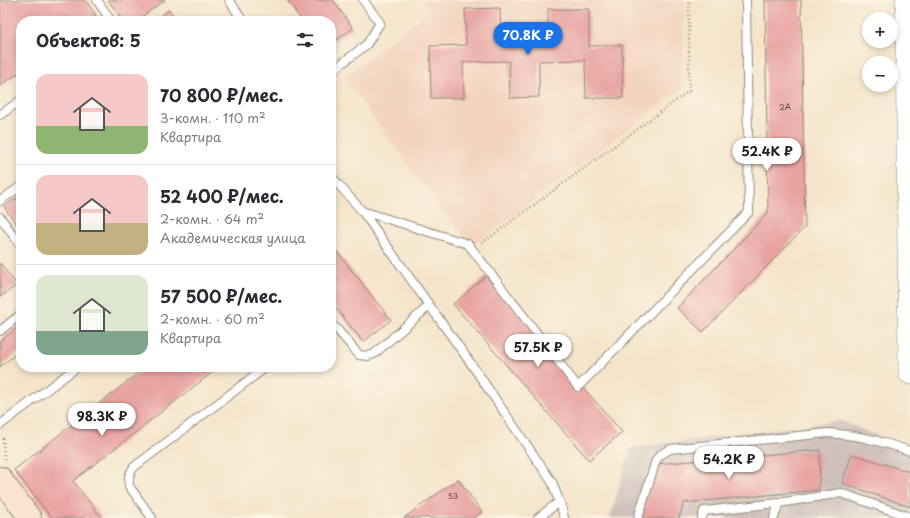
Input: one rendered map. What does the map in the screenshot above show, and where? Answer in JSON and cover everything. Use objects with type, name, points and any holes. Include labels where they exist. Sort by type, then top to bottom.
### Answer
[{"type":"street","points":[[904,0],[908,116],[906,374],[910,376]]},
{"type":"street","points":[[0,478],[30,518]]},
{"type":"lane","points":[[97,0],[108,16]]},
{"type":"lane","points":[[229,0],[240,16]]},
{"type":"lane","points":[[336,68],[367,44],[380,23],[363,0]]},
{"type":"lane","points":[[362,211],[468,244],[578,386],[749,212],[746,0]]},
{"type":"lane","points":[[0,115],[16,104]]},
{"type":"lane","points":[[336,182],[362,211],[472,365],[552,482],[564,518]]},
{"type":"lane","points":[[0,201],[16,190]]},
{"type":"lane","points":[[0,217],[16,239]]},
{"type":"lane","points":[[336,328],[359,355],[368,356],[374,354],[429,306]]},
{"type":"lane","points":[[0,331],[16,318]]},
{"type":"lane","points":[[0,425],[70,372]]},
{"type":"lane","points":[[152,518],[129,486],[129,475],[134,467],[259,372]]},
{"type":"lane","points":[[638,518],[656,460],[660,455],[670,449],[828,433],[851,434],[910,451]]},
{"type":"lane","points":[[702,518],[704,511],[841,493],[910,517]]},
{"type":"lane","points":[[538,518],[559,502]]},
{"type":"lane","points":[[774,518],[779,502]]},
{"type":"path","points":[[472,250],[689,91],[689,0]]},
{"type":"shaded area","points":[[422,0],[685,0],[683,87],[471,247],[343,77],[430,11]]},
{"type":"shaded area","points":[[841,421],[910,449],[910,518],[610,518],[631,448]]},
{"type":"building","points":[[85,0],[96,15],[16,16],[16,75],[0,86],[0,1]]},
{"type":"building","points":[[108,0],[165,0],[143,16],[119,16]]},
{"type":"building","points":[[287,0],[333,0],[353,28],[336,40],[336,16],[298,16]]},
{"type":"building","points":[[765,0],[801,0],[805,227],[703,332],[677,308],[768,213]]},
{"type":"building","points":[[500,8],[501,46],[548,45],[548,9],[589,9],[589,46],[622,45],[623,98],[586,98],[585,60],[539,61],[539,97],[510,98],[509,61],[463,62],[464,98],[431,98],[430,46],[466,45],[465,9]]},
{"type":"building","points":[[169,10],[174,16],[161,16]]},
{"type":"building","points":[[16,199],[16,223],[4,207]]},
{"type":"building","points":[[336,250],[391,320],[363,342],[336,308]]},
{"type":"building","points":[[0,263],[16,286],[0,297]]},
{"type":"building","points":[[486,276],[622,432],[589,460],[453,304]]},
{"type":"building","points":[[16,328],[16,354],[0,367],[0,341]]},
{"type":"building","points":[[140,372],[213,372],[73,481],[102,518],[52,518],[14,470]]},
{"type":"building","points":[[820,450],[819,490],[684,503],[679,518],[641,518],[656,464]]},
{"type":"building","points":[[852,454],[910,472],[910,507],[842,483]]},
{"type":"building","points":[[458,479],[482,512],[474,518],[404,518]]}]
